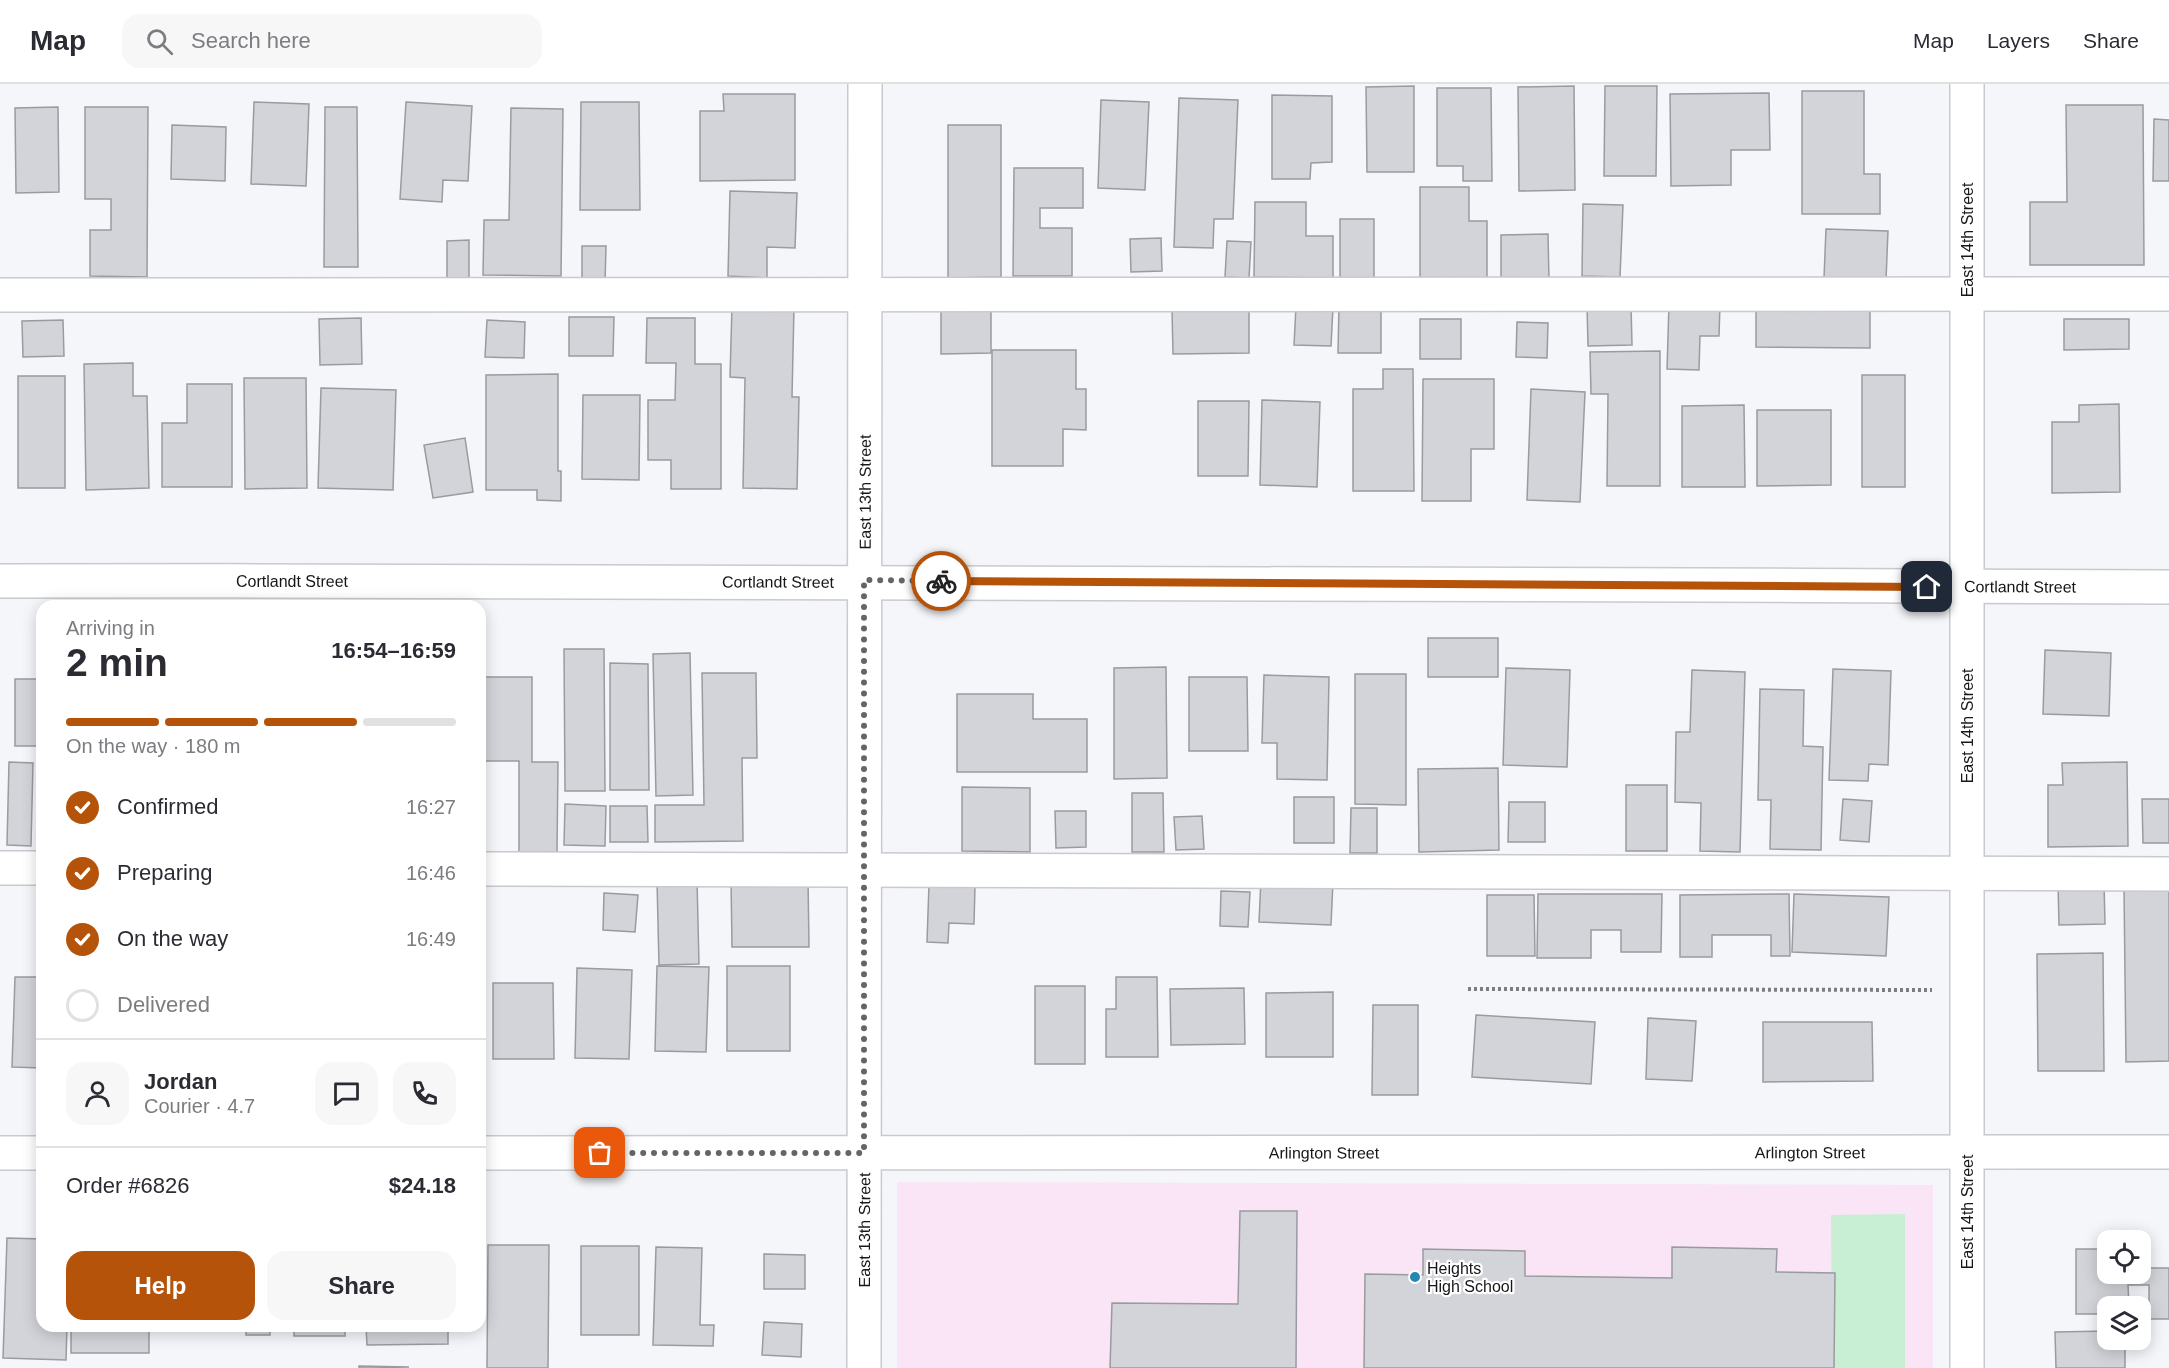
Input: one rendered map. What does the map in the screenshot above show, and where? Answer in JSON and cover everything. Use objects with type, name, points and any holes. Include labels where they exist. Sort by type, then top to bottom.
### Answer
[{"type":"street","name":"East 13th Street","points":[[864,1368],[865,84]]},
{"type":"street","name":"East 14th Street","points":[[1967,84],[1967,1368]]},
{"type":"street","points":[[0,295],[2169,294]]},
{"type":"street","name":"Cortlandt Street","points":[[0,581],[864,580],[2169,587]]},
{"type":"street","points":[[0,868],[36,868]]},
{"type":"street","points":[[486,869],[2169,874]]},
{"type":"street","name":"Arlington Street","points":[[486,1153],[2169,1152]]},
{"type":"street","points":[[0,1153],[36,1153]]},
{"type":"path","points":[[1468,990],[1967,990]]},
{"type":"shaded area","name":"Heights High School","points":[[897,1182],[1933,1185],[1933,1368],[897,1368]]},
{"type":"green space","points":[[1905,1214],[1905,1368],[1832,1368],[1831,1215]]},
{"type":"building","points":[[1414,86],[1414,172],[1367,172],[1366,87]]},
{"type":"building","points":[[1574,86],[1575,190],[1519,191],[1518,87]]},
{"type":"building","points":[[1605,86],[1657,86],[1656,176],[1604,176]]},
{"type":"building","points":[[1437,88],[1491,88],[1492,181],[1463,181],[1463,166],[1437,166]]},
{"type":"building","points":[[1802,91],[1864,91],[1864,174],[1880,174],[1880,214],[1802,214]]},
{"type":"building","points":[[1769,93],[1770,150],[1731,150],[1731,185],[1671,186],[1670,94]]},
{"type":"building","points":[[723,94],[795,94],[795,180],[700,181],[700,111],[724,111]]},
{"type":"building","points":[[1272,95],[1332,96],[1332,162],[1311,163],[1310,179],[1272,179]]},
{"type":"building","points":[[1179,98],[1238,100],[1233,219],[1214,219],[1213,248],[1174,247]]},
{"type":"building","points":[[1101,100],[1149,102],[1145,190],[1098,188]]},
{"type":"building","points":[[254,102],[309,104],[306,186],[251,184]]},
{"type":"building","points":[[406,102],[472,106],[468,181],[443,180],[442,202],[400,199]]},
{"type":"building","points":[[581,102],[639,102],[640,210],[580,210]]},
{"type":"building","points":[[2066,105],[2143,105],[2144,265],[2030,265],[2030,202],[2067,202]]},
{"type":"building","points":[[58,107],[59,192],[16,193],[15,108]]},
{"type":"building","points":[[85,107],[148,107],[147,277],[90,276],[90,230],[111,230],[111,199],[85,199]]},
{"type":"building","points":[[325,107],[357,107],[358,267],[324,267]]},
{"type":"building","points":[[511,108],[563,109],[561,276],[483,275],[484,220],[509,220]]},
{"type":"building","points":[[2154,119],[2169,120],[2169,181],[2153,181]]},
{"type":"building","points":[[172,125],[226,127],[225,181],[171,179]]},
{"type":"building","points":[[948,125],[1001,125],[1001,277],[948,278]]},
{"type":"building","points":[[1014,168],[1083,168],[1083,208],[1040,208],[1040,228],[1072,228],[1072,276],[1013,276]]},
{"type":"building","points":[[1420,187],[1469,187],[1469,221],[1487,221],[1487,281],[1420,282]]},
{"type":"building","points":[[730,191],[797,193],[795,248],[767,247],[767,278],[728,276]]},
{"type":"building","points":[[1255,202],[1306,202],[1306,236],[1333,236],[1333,278],[1254,277]]},
{"type":"building","points":[[1583,204],[1623,205],[1620,277],[1582,276]]},
{"type":"building","points":[[1340,219],[1374,219],[1374,278],[1340,278]]},
{"type":"building","points":[[1826,229],[1888,231],[1886,280],[1824,278]]},
{"type":"building","points":[[1548,234],[1549,280],[1501,281],[1501,235]]},
{"type":"building","points":[[1161,238],[1162,271],[1131,272],[1130,239]]},
{"type":"building","points":[[469,240],[469,278],[447,278],[447,241]]},
{"type":"building","points":[[1227,241],[1251,242],[1249,278],[1225,277]]},
{"type":"building","points":[[582,246],[606,246],[605,283],[582,282]]},
{"type":"building","points":[[1669,304],[1720,305],[1719,336],[1700,336],[1699,370],[1667,369]]},
{"type":"building","points":[[1339,305],[1381,305],[1381,353],[1338,353]]},
{"type":"building","points":[[1587,305],[1631,305],[1632,345],[1588,346]]},
{"type":"building","points":[[1756,305],[1870,305],[1870,348],[1756,347]]},
{"type":"building","points":[[732,306],[794,307],[792,397],[799,397],[797,489],[743,488],[745,378],[730,377]]},
{"type":"building","points":[[1296,306],[1333,307],[1331,346],[1294,345]]},
{"type":"building","points":[[941,308],[991,308],[991,353],[941,354]]},
{"type":"building","points":[[1249,309],[1249,353],[1173,354],[1172,310]]},
{"type":"building","points":[[569,317],[614,317],[613,356],[569,356]]},
{"type":"building","points":[[361,318],[362,364],[320,365],[319,319]]},
{"type":"building","points":[[647,318],[695,318],[695,364],[721,364],[721,489],[671,489],[671,460],[648,460],[648,400],[675,400],[676,363],[646,363]]},
{"type":"building","points":[[1420,319],[1461,319],[1461,359],[1420,359]]},
{"type":"building","points":[[2064,319],[2129,319],[2129,349],[2064,350]]},
{"type":"building","points":[[63,320],[64,356],[23,357],[22,321]]},
{"type":"building","points":[[487,320],[525,322],[524,358],[485,357]]},
{"type":"building","points":[[1517,322],[1548,323],[1547,358],[1516,357]]},
{"type":"building","points":[[992,350],[1076,350],[1076,389],[1086,389],[1086,430],[1063,429],[1063,466],[992,466]]},
{"type":"building","points":[[1660,351],[1660,486],[1607,486],[1608,394],[1591,394],[1590,352]]},
{"type":"building","points":[[133,363],[133,396],[147,396],[149,488],[86,490],[84,364]]},
{"type":"building","points":[[1383,369],[1413,369],[1414,491],[1353,491],[1353,389],[1383,389]]},
{"type":"building","points":[[558,374],[558,471],[561,471],[561,501],[537,500],[537,490],[486,490],[486,375]]},
{"type":"building","points":[[1862,375],[1905,375],[1905,487],[1862,487]]},
{"type":"building","points":[[18,376],[65,376],[65,488],[18,488]]},
{"type":"building","points":[[244,378],[306,378],[307,488],[245,489]]},
{"type":"building","points":[[1423,379],[1494,379],[1494,449],[1471,449],[1471,501],[1422,501]]},
{"type":"building","points":[[187,384],[232,384],[232,487],[162,487],[162,423],[187,423]]},
{"type":"building","points":[[321,388],[396,390],[393,490],[318,488]]},
{"type":"building","points":[[1531,389],[1585,392],[1580,502],[1527,500]]},
{"type":"building","points":[[583,395],[640,395],[639,480],[582,479]]},
{"type":"building","points":[[1262,400],[1320,402],[1317,487],[1260,485]]},
{"type":"building","points":[[1198,401],[1249,401],[1248,476],[1198,476]]},
{"type":"building","points":[[2119,404],[2120,492],[2052,493],[2052,422],[2079,422],[2079,405]]},
{"type":"building","points":[[1744,405],[1745,487],[1682,487],[1682,406]]},
{"type":"building","points":[[1757,410],[1831,410],[1831,485],[1757,486]]},
{"type":"building","points":[[465,438],[473,492],[433,498],[424,445]]},
{"type":"building","points":[[1428,638],[1498,638],[1498,677],[1428,677]]},
{"type":"building","points":[[564,649],[604,649],[605,791],[565,791]]},
{"type":"building","points":[[2045,650],[2111,653],[2109,716],[2043,714]]},
{"type":"building","points":[[690,653],[693,795],[656,796],[653,654]]},
{"type":"building","points":[[610,663],[648,664],[649,790],[610,790]]},
{"type":"building","points":[[1166,667],[1167,778],[1114,779],[1114,668]]},
{"type":"building","points":[[1506,668],[1570,670],[1567,767],[1503,765]]},
{"type":"building","points":[[1833,669],[1891,671],[1888,765],[1869,764],[1868,781],[1829,780]]},
{"type":"building","points":[[1692,670],[1745,672],[1740,852],[1700,851],[1701,803],[1675,802],[1676,732],[1690,732]]},
{"type":"building","points":[[702,673],[756,673],[757,758],[742,758],[743,841],[655,842],[655,805],[704,805]]},
{"type":"building","points":[[1355,674],[1406,674],[1406,805],[1355,804]]},
{"type":"building","points":[[1264,675],[1329,677],[1327,780],[1277,779],[1277,743],[1262,743]]},
{"type":"building","points":[[486,677],[532,677],[532,762],[558,762],[557,852],[519,852],[519,761],[486,761]]},
{"type":"building","points":[[1189,677],[1247,677],[1248,751],[1189,751]]},
{"type":"building","points":[[15,679],[36,679],[36,746],[15,746]]},
{"type":"building","points":[[1760,689],[1804,690],[1803,746],[1823,747],[1821,850],[1770,849],[1771,800],[1758,800]]},
{"type":"building","points":[[957,694],[1033,694],[1033,719],[1087,719],[1087,772],[957,772]]},
{"type":"building","points":[[9,762],[33,763],[31,846],[7,845]]},
{"type":"building","points":[[2127,762],[2128,846],[2048,847],[2048,785],[2063,785],[2062,763]]},
{"type":"building","points":[[1498,768],[1499,850],[1419,852],[1418,769]]},
{"type":"building","points":[[1626,785],[1667,785],[1667,851],[1626,851]]},
{"type":"building","points":[[962,787],[1030,788],[1030,852],[962,851]]},
{"type":"building","points":[[1132,793],[1163,793],[1164,852],[1132,852]]},
{"type":"building","points":[[1294,797],[1334,797],[1334,843],[1294,843]]},
{"type":"building","points":[[1843,799],[1872,801],[1869,842],[1840,840]]},
{"type":"building","points":[[2142,799],[2169,799],[2169,843],[2143,843]]},
{"type":"building","points":[[1509,802],[1545,802],[1545,842],[1508,842]]},
{"type":"building","points":[[565,804],[606,806],[605,846],[564,845]]},
{"type":"building","points":[[610,806],[647,806],[648,842],[610,842]]},
{"type":"building","points":[[1351,808],[1377,808],[1377,853],[1350,853]]},
{"type":"building","points":[[1055,811],[1086,811],[1086,847],[1056,848]]},
{"type":"building","points":[[1202,816],[1204,849],[1176,850],[1174,817]]},
{"type":"building","points":[[808,878],[809,947],[732,947],[731,879]]},
{"type":"building","points":[[1261,879],[1333,882],[1331,925],[1259,922]]},
{"type":"building","points":[[697,880],[699,964],[659,965],[657,881]]},
{"type":"building","points":[[2104,882],[2105,924],[2059,925],[2058,883]]},
{"type":"building","points":[[929,884],[975,886],[974,924],[949,923],[948,943],[927,942]]},
{"type":"building","points":[[2124,888],[2169,888],[2169,1061],[2126,1062]]},
{"type":"building","points":[[1221,891],[1250,892],[1248,927],[1220,926]]},
{"type":"building","points":[[604,893],[638,895],[635,932],[603,930]]},
{"type":"building","points":[[1538,894],[1662,894],[1661,952],[1621,952],[1621,930],[1591,930],[1591,958],[1537,958]]},
{"type":"building","points":[[1789,894],[1790,956],[1771,956],[1771,935],[1712,935],[1712,957],[1680,957],[1680,895]]},
{"type":"building","points":[[1794,894],[1889,897],[1886,956],[1792,952]]},
{"type":"building","points":[[1487,895],[1534,895],[1535,956],[1487,956]]},
{"type":"building","points":[[2103,953],[2104,1071],[2038,1071],[2037,954]]},
{"type":"building","points":[[657,966],[709,967],[706,1052],[655,1051]]},
{"type":"building","points":[[727,966],[790,966],[790,1051],[727,1051]]},
{"type":"building","points":[[577,968],[632,970],[629,1059],[575,1058]]},
{"type":"building","points":[[15,977],[36,977],[36,1068],[12,1067]]},
{"type":"building","points":[[1116,977],[1157,977],[1158,1057],[1106,1057],[1106,1009],[1116,1009]]},
{"type":"building","points":[[493,983],[553,983],[554,1059],[493,1059]]},
{"type":"building","points":[[1035,986],[1085,986],[1085,1064],[1035,1064]]},
{"type":"building","points":[[1244,988],[1245,1044],[1171,1045],[1170,989]]},
{"type":"building","points":[[1333,992],[1333,1057],[1266,1057],[1266,993]]},
{"type":"building","points":[[1373,1005],[1418,1005],[1418,1095],[1372,1095]]},
{"type":"building","points":[[1476,1015],[1595,1022],[1591,1084],[1472,1077]]},
{"type":"building","points":[[1648,1018],[1696,1021],[1692,1081],[1646,1079]]},
{"type":"building","points":[[1763,1022],[1872,1022],[1873,1081],[1763,1082]]},
{"type":"building","points":[[1240,1211],[1297,1211],[1296,1368],[1110,1368],[1112,1303],[1238,1304]]},
{"type":"building","points":[[7,1238],[36,1239],[36,1332],[67,1332],[66,1360],[3,1358]]},
{"type":"building","points":[[488,1245],[549,1245],[548,1368],[487,1368]]},
{"type":"building","points":[[581,1246],[639,1246],[639,1335],[581,1335]]},
{"type":"building","points":[[656,1247],[702,1248],[700,1325],[714,1325],[713,1346],[653,1345]]},
{"type":"building","points":[[1672,1247],[1777,1249],[1776,1272],[1835,1273],[1834,1368],[1364,1368],[1365,1274],[1423,1275],[1423,1249],[1525,1251],[1525,1276],[1672,1278]]},
{"type":"building","points":[[2076,1249],[2097,1249],[2097,1284],[2151,1284],[2151,1268],[2169,1268],[2169,1319],[2151,1319],[2149,1285],[2128,1285],[2129,1296],[2097,1296],[2097,1314],[2076,1314]]},
{"type":"building","points":[[764,1254],[805,1255],[805,1289],[764,1289]]},
{"type":"building","points":[[764,1322],[802,1324],[801,1357],[762,1355]]},
{"type":"building","points":[[2097,1331],[2097,1350],[2125,1350],[2125,1368],[2056,1368],[2055,1332]]},
{"type":"building","points":[[71,1332],[149,1332],[149,1353],[71,1353]]},
{"type":"building","points":[[246,1332],[270,1332],[270,1335],[246,1335]]},
{"type":"building","points":[[294,1332],[345,1332],[345,1336],[294,1336]]},
{"type":"building","points":[[366,1332],[448,1332],[448,1344],[367,1345]]},
{"type":"building","points":[[359,1366],[409,1367],[359,1368]]},
{"type":"way so far","points":[[600,1153],[864,1153],[864,580],[941,581]]},
{"type":"place","name":"Heights High School","points":[[1415,1277]]},
{"type":"route","points":[[941,581],[1927,587]]}]
